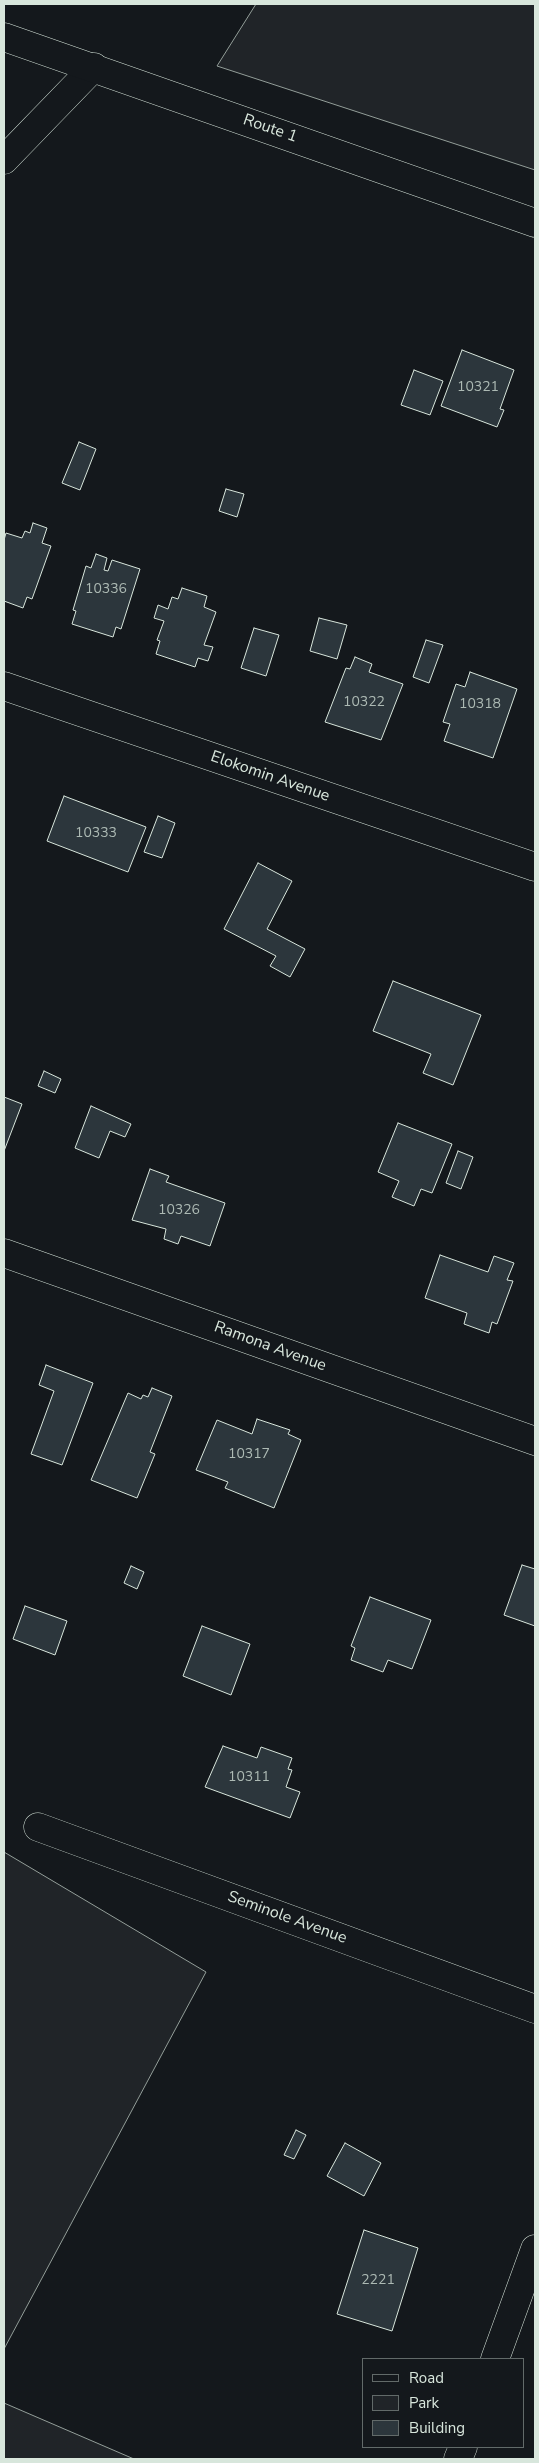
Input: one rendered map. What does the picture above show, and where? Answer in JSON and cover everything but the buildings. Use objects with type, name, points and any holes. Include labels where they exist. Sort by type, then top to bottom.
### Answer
[{"type":"street","name":"Route 1","points":[[4,37],[535,223]]},
{"type":"street","points":[[4,160],[94,67]]},
{"type":"street","name":"Elokomin Avenue","points":[[4,686],[535,867]]},
{"type":"street","name":"Ramona Avenue","points":[[4,1253],[535,1441]]},
{"type":"street","name":"Seminole Avenue","points":[[38,1827],[535,2009]]},
{"type":"street","points":[[495,2358],[535,2249]]},
{"type":"green space","points":[[256,4],[535,4],[535,170],[217,66]]},
{"type":"green space","points":[[4,1852],[206,1972],[4,2349]]},
{"type":"green space","points":[[4,2403],[134,2459],[4,2459]]}]
